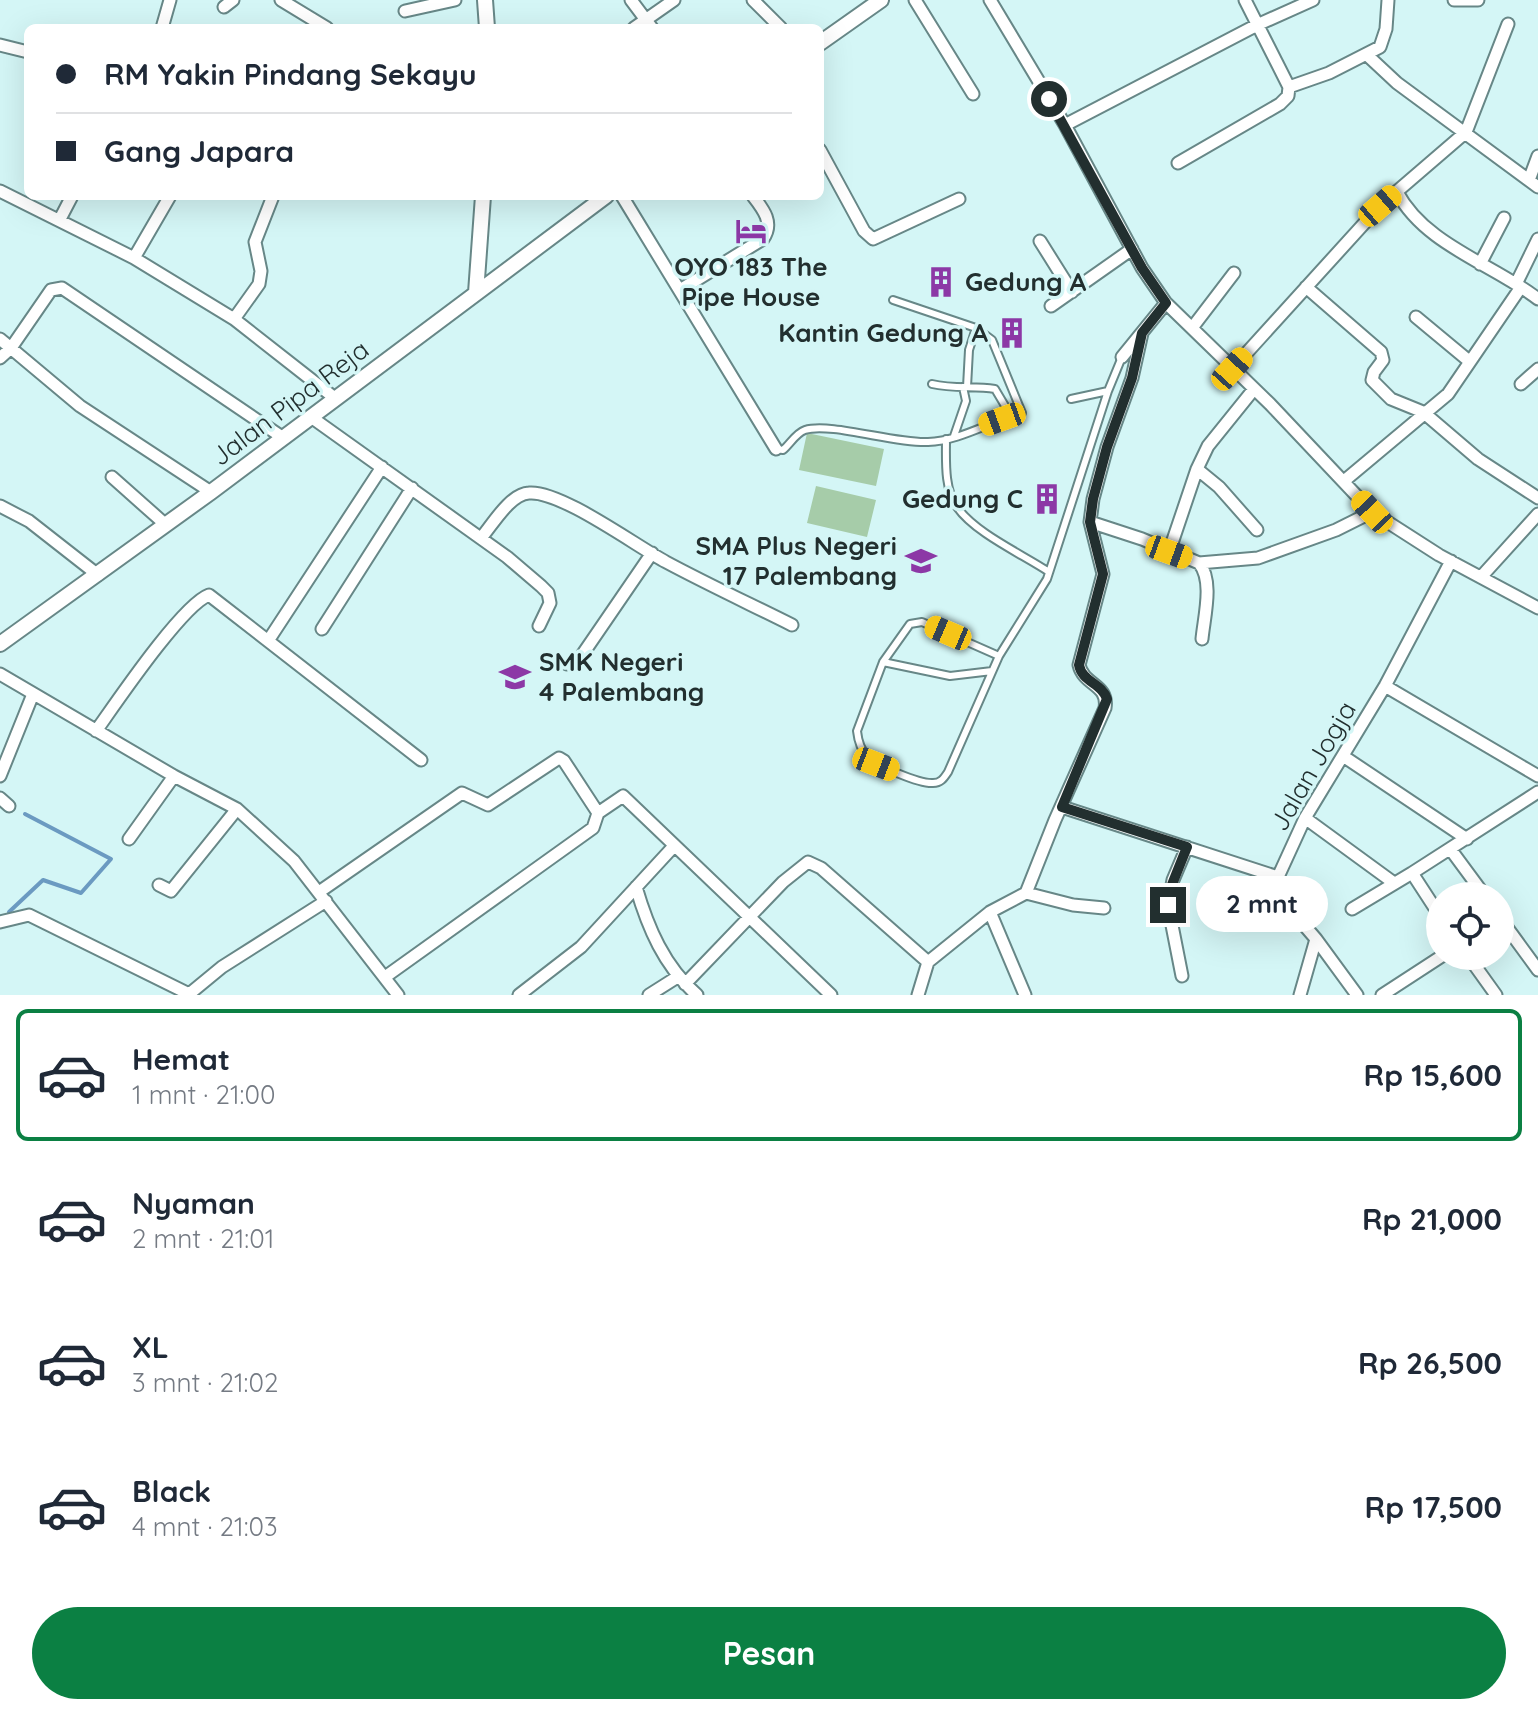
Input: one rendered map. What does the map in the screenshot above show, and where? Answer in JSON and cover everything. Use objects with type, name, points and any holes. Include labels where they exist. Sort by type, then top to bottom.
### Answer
[{"type":"street","points":[[163,24],[170,0]]},
{"type":"street","points":[[281,0],[320,24]]},
{"type":"street","points":[[405,11],[455,0]]},
{"type":"street","points":[[485,0],[487,24]]},
{"type":"street","points":[[631,0],[649,24],[674,0]]},
{"type":"street","points":[[753,0],[778,24]]},
{"type":"street","points":[[824,40],[881,0]]},
{"type":"street","points":[[915,0],[973,94]]},
{"type":"street","points":[[990,0],[1166,303],[1372,512],[1451,561],[1538,608]]},
{"type":"street","points":[[1178,163],[1280,104],[1288,96],[1289,87],[1245,0]]},
{"type":"street","points":[[1065,125],[1257,25],[1313,0]]},
{"type":"street","points":[[1289,87],[1367,55],[1383,42],[1388,0]]},
{"type":"street","points":[[1454,0],[1478,0]]},
{"type":"street","points":[[1232,369],[1333,255],[1397,192],[1466,132],[1508,24]]},
{"type":"street","points":[[0,45],[24,51]]},
{"type":"street","points":[[1367,55],[1397,83],[1534,184],[1538,156]]},
{"type":"street","points":[[824,157],[864,231],[873,239],[959,199]]},
{"type":"street","points":[[0,191],[134,258],[234,319],[336,399]]},
{"type":"street","points":[[1397,192],[1420,221],[1480,264],[1538,299]]},
{"type":"street","points":[[60,219],[70,200]]},
{"type":"street","points":[[134,258],[168,200]]},
{"type":"street","points":[[234,319],[259,284],[261,271],[255,242],[271,200]]},
{"type":"street","points":[[476,293],[483,200]]},
{"type":"street","name":"Jalan Pipa Reja","points":[[0,644],[211,492],[601,200]]},
{"type":"street","points":[[624,200],[776,449]]},
{"type":"street","points":[[680,290],[763,239],[769,228],[768,221],[755,200]]},
{"type":"street","points":[[1480,264],[1504,218]]},
{"type":"street","points":[[1344,481],[1448,394],[1518,286],[1538,239]]},
{"type":"street","points":[[1040,241],[1072,292]]},
{"type":"street","points":[[1051,306],[1132,249]]},
{"type":"street","points":[[1192,328],[1234,273]]},
{"type":"street","points":[[1306,287],[1381,352],[1383,360],[1372,380],[1380,390],[1391,399],[1423,412],[1478,459],[1538,498]]},
{"type":"street","points":[[0,358],[11,348],[51,290],[62,288],[282,437]]},
{"type":"street","points":[[1122,357],[1166,303]]},
{"type":"street","points":[[1416,317],[1469,361]]},
{"type":"street","points":[[918,995],[928,962],[990,912],[1026,893],[1107,699],[1104,691],[1085,678],[1079,665],[1103,574],[1090,522],[1107,447],[1132,378],[1142,333]]},
{"type":"street","points":[[0,339],[80,406],[211,492]]},
{"type":"street","points":[[1521,384],[1538,369]]},
{"type":"street","points":[[1169,552],[1197,469],[1219,431],[1254,389]]},
{"type":"street","points":[[311,417],[526,572],[548,593],[550,603],[539,626]]},
{"type":"street","points":[[268,641],[382,467]]},
{"type":"street","points":[[1197,469],[1219,487],[1257,530]]},
{"type":"street","points":[[112,477],[166,525]]},
{"type":"street","points":[[322,629],[412,488]]},
{"type":"street","points":[[481,538],[516,497],[529,493],[559,500],[663,561],[792,625]]},
{"type":"street","points":[[0,506],[29,521],[98,575]]},
{"type":"street","points":[[1090,522],[1199,563],[1258,558],[1336,530],[1372,512]]},
{"type":"street","points":[[1481,577],[1538,514]]},
{"type":"street","points":[[567,664],[578,661],[652,553]]},
{"type":"street","name":"Jalan Jogja","points":[[1278,877],[1305,818],[1385,686],[1451,561]]},
{"type":"street","points":[[1199,563],[1204,569],[1206,583],[1202,639]]},
{"type":"street","points":[[96,731],[178,624],[206,596],[217,599],[421,760]]},
{"type":"street","points":[[0,674],[174,776],[237,809],[294,861],[398,995]]},
{"type":"street","points":[[1385,686],[1538,776]]},
{"type":"street","points":[[0,776],[33,694]]},
{"type":"street","points":[[1343,756],[1467,839]]},
{"type":"street","points":[[1,922],[29,915],[189,995],[222,967],[462,793],[488,805],[559,758],[598,813]]},
{"type":"street","points":[[129,839],[174,776]]},
{"type":"street","points":[[1352,909],[1451,850],[1538,792]]},
{"type":"street","points":[[385,977],[593,828],[598,813],[625,797],[831,995]]},
{"type":"street","points":[[1062,807],[1278,877],[1282,899],[1357,995]]},
{"type":"street","points":[[159,885],[171,891],[237,809]]},
{"type":"street","points":[[1305,818],[1394,883]]},
{"type":"street","points":[[519,995],[581,947],[674,846]]},
{"type":"street","points":[[1182,976],[1168,905],[1169,892],[1187,847]]},
{"type":"street","points":[[1451,850],[1475,882]]},
{"type":"street","points":[[649,995],[682,980],[802,865],[815,863],[928,962]]},
{"type":"street","points":[[1412,873],[1426,894]]},
{"type":"street","points":[[636,887],[647,924],[682,980],[697,995]]},
{"type":"street","points":[[1026,893],[1073,905],[1104,908]]},
{"type":"street","points":[[990,912],[1025,995]]},
{"type":"street","points":[[1514,937],[1538,970]]},
{"type":"street","points":[[1300,995],[1316,939]]},
{"type":"street","points":[[1382,995],[1426,966]]},
{"type":"street","points":[[1478,970],[1496,995]]},
{"type":"lane","points":[[776,449],[783,450],[805,430],[818,428],[928,442],[946,439],[1022,413],[992,340],[976,328],[893,300]]},
{"type":"lane","points":[[954,436],[966,401],[969,350],[976,328]]},
{"type":"lane","points":[[999,656],[922,622],[915,622],[904,631],[883,662],[857,731],[866,755],[876,764],[930,784],[943,780],[999,656],[1036,599],[1049,572],[1122,357]]},
{"type":"lane","points":[[932,384],[951,388],[995,389],[1011,416]]},
{"type":"lane","points":[[1071,399],[1108,391]]},
{"type":"lane","points":[[946,439],[948,481],[956,506],[976,525],[1049,572]]},
{"type":"lane","points":[[883,662],[950,676],[992,671]]},
{"type":"green space","points":[[807,433],[884,449],[876,486],[799,470]]},
{"type":"green space","points":[[816,486],[876,500],[867,537],[807,523]]},
{"type":"waterway","points":[[9,912],[43,880],[81,893],[111,859],[25,814]]},
{"type":"place","name":"OYO 183 The Pipe House","points":[[751,231]]},
{"type":"place","name":"Gedung A","points":[[941,282]]},
{"type":"place","name":"Kantin Gedung A","points":[[1012,333]]},
{"type":"place","name":"Gedung C","points":[[1047,499]]},
{"type":"place","name":"SMA Plus Negeri 17 Palembang","points":[[921,561]]},
{"type":"place","name":"SMK Negeri 4 Palembang","points":[[515,677]]},
{"type":"route","points":[[1049,99],[1142,268],[1166,303],[1142,333],[1132,378],[1107,447],[1093,499],[1090,522],[1102,564],[1102,586],[1079,665],[1085,678],[1104,691],[1107,699],[1062,807],[1187,847],[1169,892],[1168,905]]}]
